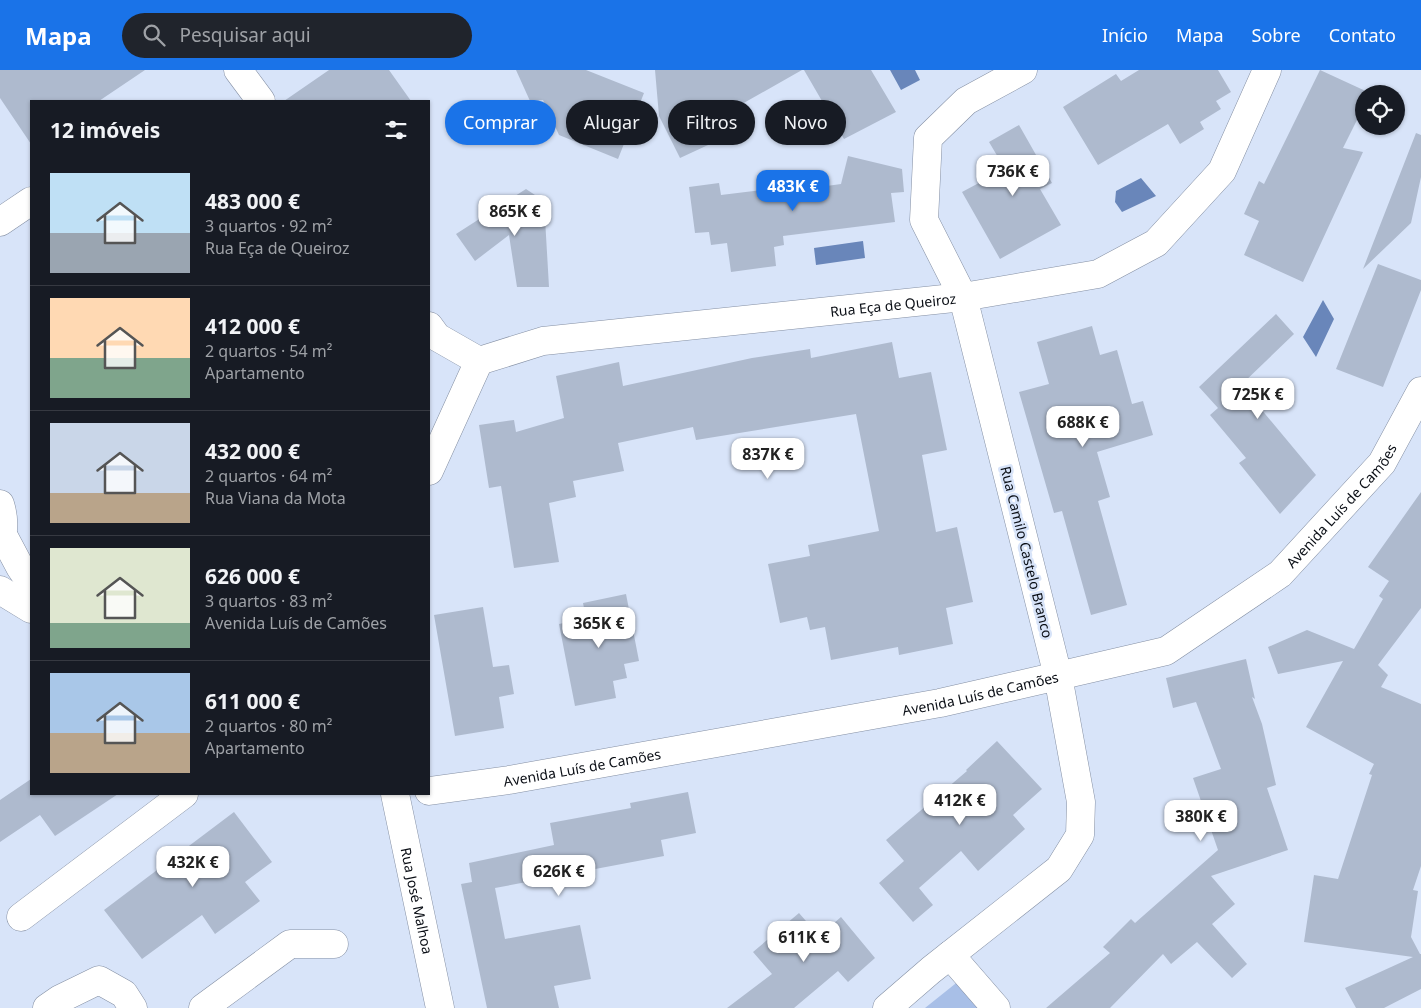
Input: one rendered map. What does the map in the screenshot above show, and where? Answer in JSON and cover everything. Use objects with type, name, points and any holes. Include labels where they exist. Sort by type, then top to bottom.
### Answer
[{"type":"street","points":[[238,70],[260,100]]},
{"type":"street","name":"Rua Camilo Castelo Branco","points":[[887,1008],[950,955],[1059,869],[1080,835],[1081,802],[1058,676],[962,297],[924,220],[928,138],[966,101],[1023,70]]},
{"type":"street","name":"Rua Eça de Queiroz","points":[[479,361],[543,341],[962,297],[1098,274],[1156,243],[1222,171],[1267,70]]},
{"type":"street","points":[[0,222],[30,202]]},
{"type":"street","points":[[430,327],[437,337],[479,361],[430,469]]},
{"type":"street","name":"Avenida Luís de Camões","points":[[430,791],[510,780],[940,703],[1166,652],[1280,574],[1382,463],[1421,391]]},
{"type":"street","points":[[0,504],[4,518],[1,538],[30,582]]},
{"type":"street","points":[[0,590],[30,608]]},
{"type":"street","points":[[22,917],[183,795]]},
{"type":"street","name":"Rua José Malhoa","points":[[394,795],[440,1008]]},
{"type":"street","points":[[203,1008],[290,944],[334,944]]},
{"type":"street","points":[[950,955],[996,1008]]},
{"type":"street","points":[[46,1008],[99,980],[124,994],[133,1008]]},
{"type":"shaded area","points":[[890,70],[915,70],[920,80],[901,90]]},
{"type":"shaded area","points":[[1141,178],[1156,196],[1122,212],[1115,202],[1116,191]]},
{"type":"shaded area","points":[[863,241],[865,258],[816,265],[814,248]]},
{"type":"shaded area","points":[[1323,300],[1334,319],[1316,357],[1303,337]]},
{"type":"shaded area","points":[[960,980],[983,1008],[925,1008]]},
{"type":"building","points":[[0,70],[145,70],[100,100],[30,100],[30,143],[0,98]]},
{"type":"building","points":[[329,70],[389,70],[410,100],[285,100]]},
{"type":"building","points":[[516,70],[586,70],[644,93],[641,100],[566,100],[566,138],[559,135],[556,128],[556,100],[530,100]]},
{"type":"building","points":[[655,70],[802,70],[749,100],[668,100],[668,134],[659,116]]},
{"type":"building","points":[[804,70],[871,70],[896,112],[846,138],[846,100],[821,100]]},
{"type":"building","points":[[1139,70],[1218,70],[1231,92],[1216,101],[1221,109],[1200,122],[1204,129],[1180,144],[1168,124],[1098,165],[1063,107],[1116,74],[1121,81]]},
{"type":"building","points":[[1320,70],[1355,86],[1355,124],[1343,148],[1363,152],[1303,282],[1244,255],[1259,221],[1244,214],[1259,181],[1264,184]]},
{"type":"building","points":[[1019,125],[1052,183],[1040,189],[1061,225],[1000,259],[962,192],[1005,169],[989,142]]},
{"type":"building","points":[[1416,133],[1421,135],[1421,177],[1411,223],[1363,269]]},
{"type":"building","points":[[584,145],[624,145],[618,159]]},
{"type":"building","points":[[674,145],[708,145],[680,158]]},
{"type":"building","points":[[848,156],[902,169],[904,192],[891,193],[895,222],[783,236],[784,245],[774,247],[776,266],[731,272],[727,243],[711,245],[709,232],[695,233],[689,187],[719,183],[721,195],[777,188],[777,193],[841,184]]},
{"type":"building","points":[[526,189],[544,201],[549,287],[517,287],[509,235],[475,261],[456,234]]},
{"type":"building","points":[[1378,264],[1421,280],[1421,290],[1383,387],[1336,369]]},
{"type":"building","points":[[1276,314],[1294,334],[1241,385],[1316,475],[1280,514],[1239,463],[1246,458],[1210,415],[1218,408],[1199,387]]},
{"type":"building","points":[[1092,326],[1100,355],[1117,350],[1132,404],[1143,401],[1153,435],[1097,452],[1110,497],[1098,501],[1127,605],[1091,615],[1062,511],[1054,513],[1019,392],[1049,384],[1037,342]]},
{"type":"building","points":[[892,342],[899,378],[931,372],[947,450],[922,455],[936,532],[957,527],[973,602],[946,608],[953,644],[899,655],[898,647],[831,660],[825,627],[810,630],[807,617],[780,623],[768,564],[810,556],[808,545],[879,531],[856,414],[696,440],[693,427],[618,443],[624,471],[573,481],[576,497],[549,503],[559,562],[514,568],[501,486],[489,488],[479,425],[514,420],[516,432],[564,418],[556,376],[619,362],[623,386],[752,358],[810,349],[811,358]]},
{"type":"building","points":[[1421,492],[1421,608],[1378,665],[1388,675],[1381,687],[1421,704],[1421,866],[1413,890],[1418,891],[1411,937],[1421,954],[1421,989],[1384,1008],[1356,1008],[1345,988],[1413,957],[1304,942],[1314,875],[1338,879],[1372,775],[1369,774],[1374,764],[1306,727],[1343,661],[1278,674],[1268,647],[1307,630],[1354,649],[1383,599],[1379,596],[1389,581],[1368,567]]},
{"type":"building","points":[[626,594],[639,661],[624,664],[627,678],[613,681],[616,698],[575,706],[559,624],[586,618],[583,603]]},
{"type":"building","points":[[483,607],[493,667],[509,665],[514,694],[499,697],[504,728],[455,736],[434,615]]},
{"type":"building","points":[[1246,659],[1255,699],[1252,697],[1262,724],[1276,785],[1267,788],[1288,850],[1211,876],[1235,904],[1212,924],[1247,964],[1232,978],[1197,942],[1171,964],[1163,954],[1110,1008],[1046,1008],[1110,953],[1103,947],[1131,919],[1135,923],[1218,850],[1193,778],[1221,769],[1196,702],[1173,708],[1166,678]]},
{"type":"building","points":[[997,741],[1042,789],[1013,815],[1025,829],[978,871],[961,851],[919,888],[933,905],[913,922],[879,883],[904,861],[886,840],[967,771]]},
{"type":"building","points":[[30,780],[30,795],[116,795],[55,836],[40,815],[0,842],[0,800]]},
{"type":"building","points":[[688,792],[696,833],[661,840],[664,856],[495,888],[505,939],[580,925],[591,979],[554,986],[559,1008],[487,1008],[461,884],[472,882],[469,863],[554,845],[550,823],[631,808],[630,803]]},
{"type":"building","points":[[234,812],[272,862],[245,882],[260,901],[215,934],[202,915],[142,959],[104,910]]},
{"type":"building","points":[[799,913],[819,936],[841,917],[875,958],[848,982],[838,971],[794,1008],[727,1008],[772,974],[753,952]]}]
